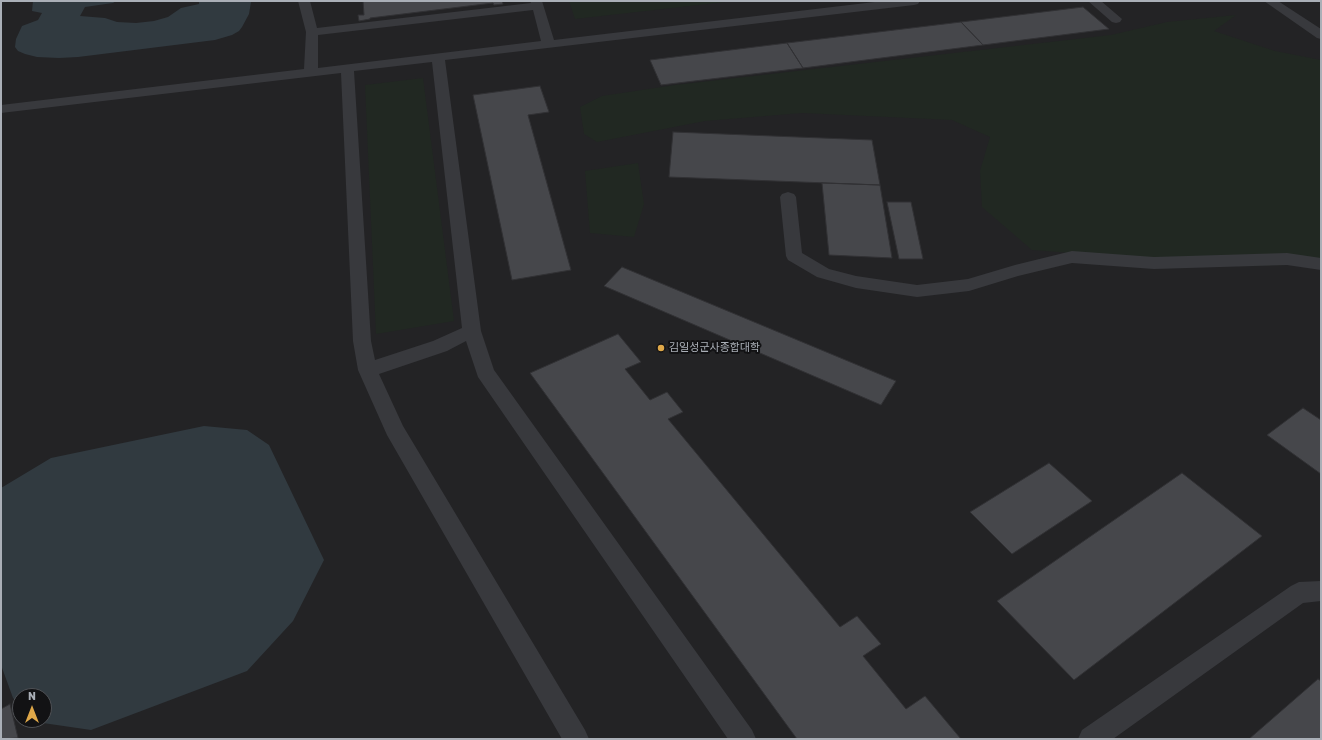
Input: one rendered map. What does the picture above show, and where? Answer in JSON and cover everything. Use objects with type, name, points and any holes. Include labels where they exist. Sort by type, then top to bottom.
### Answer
[{"type":"lane","points":[[304,1],[312,32],[311,73]]},
{"type":"lane","points":[[1,109],[914,1]]},
{"type":"lane","points":[[1094,1],[1116,19]]},
{"type":"lane","points":[[1270,1],[1321,35]]},
{"type":"lane","points":[[312,32],[537,4],[549,45]]},
{"type":"lane","points":[[438,58],[472,331],[485,372],[743,739]]},
{"type":"lane","points":[[347,69],[362,341],[368,370],[394,429],[576,739]]},
{"type":"lane","points":[[788,197],[794,256],[823,273],[856,282],[917,291],[969,285],[1015,271],[1072,257],[1154,263],[1287,259],[1321,264]]},
{"type":"lane","points":[[368,370],[440,346],[472,331]]},
{"type":"lane","points":[[1090,739],[1299,593],[1321,591]]},
{"type":"shaded area","name":"김일성군사종합대학","points":[[1,1],[1321,1],[1321,739],[1,739]]},
{"type":"shaded area","points":[[33,1],[116,1],[113,3],[85,7],[80,16],[105,18],[117,22],[136,23],[154,21],[168,17],[181,8],[199,4],[199,1],[251,2],[249,14],[239,31],[232,35],[215,40],[59,58],[37,57],[25,54],[18,51],[15,47],[16,39],[22,26],[38,20],[42,13],[32,11]]},
{"type":"shaded area","points":[[569,1],[734,1],[575,19]]},
{"type":"shaded area","points":[[1236,15],[1214,31],[1275,51],[1321,60],[1321,264],[1246,266],[1032,250],[982,207],[980,171],[990,137],[952,120],[802,113],[705,121],[597,142],[584,134],[580,107],[602,96],[675,85],[1111,35],[1167,22]]},
{"type":"shaded area","points":[[423,78],[454,321],[376,334],[365,85]]},
{"type":"shaded area","points":[[638,163],[644,204],[634,237],[590,233],[585,171]]},
{"type":"shaded area","points":[[204,426],[247,430],[269,445],[324,560],[293,621],[247,671],[91,730],[52,724],[52,688],[12,688],[12,695],[1,665],[1,488],[51,458]]},
{"type":"building","points":[[363,1],[502,1],[503,4],[494,5],[493,3],[370,18],[359,21],[358,15],[364,15]]},
{"type":"building","points":[[1083,7],[1109,29],[983,45],[961,22]]},
{"type":"building","points":[[961,22],[983,45],[803,68],[787,43]]},
{"type":"building","points":[[787,43],[803,68],[661,85],[650,60]]},
{"type":"building","points":[[540,86],[549,112],[528,115],[571,270],[512,280],[473,95]]},
{"type":"building","points":[[673,132],[872,140],[880,185],[669,177]]},
{"type":"building","points":[[822,183],[880,185],[892,258],[829,255]]},
{"type":"building","points":[[887,202],[911,202],[923,259],[899,259]]},
{"type":"building","points":[[622,267],[896,381],[881,405],[604,286]]},
{"type":"building","points":[[618,334],[641,362],[625,369],[650,400],[667,392],[683,412],[668,419],[840,627],[857,616],[881,644],[863,656],[906,709],[925,696],[961,739],[797,739],[530,373]]},
{"type":"building","points":[[1303,408],[1321,420],[1321,474],[1267,435]]},
{"type":"building","points":[[1049,463],[1092,501],[1012,554],[970,512]]},
{"type":"building","points":[[1182,473],[1262,536],[1074,680],[997,601]]},
{"type":"building","points":[[1318,679],[1321,681],[1321,739],[1249,739]]},
{"type":"building","points":[[10,704],[12,712],[12,728],[16,728],[18,738],[1,739],[1,709]]},
{"type":"place","name":"김일성군사종합대학","points":[[661,348]]}]
